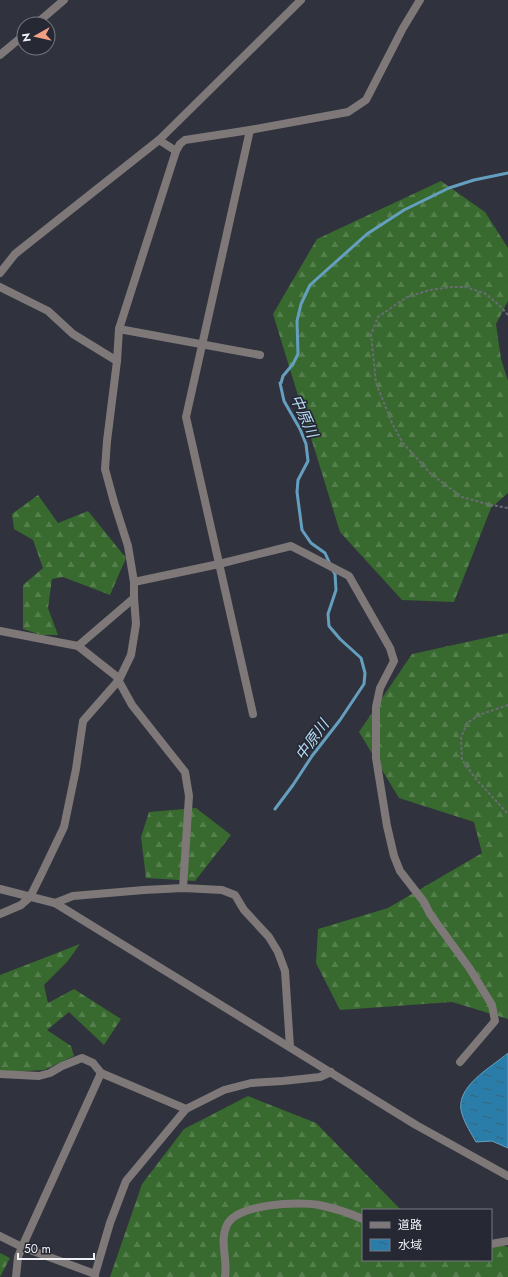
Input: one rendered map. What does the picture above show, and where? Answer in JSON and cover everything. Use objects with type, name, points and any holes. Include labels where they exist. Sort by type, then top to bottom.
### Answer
[{"type":"street","points":[[45,16],[64,0]]},
{"type":"street","points":[[0,273],[15,254],[159,140],[301,0]]},
{"type":"street","points":[[0,914],[21,905],[30,897],[64,827],[76,769],[83,721],[120,680],[131,655],[136,624],[134,582],[128,546],[105,469],[119,330],[176,151],[180,144],[185,140],[348,112],[366,100],[403,28],[420,0]]},
{"type":"street","points":[[0,55],[16,42]]},
{"type":"street","points":[[250,130],[186,417],[253,714]]},
{"type":"street","points":[[159,140],[176,151]]},
{"type":"street","points":[[0,287],[48,311],[74,334],[117,361]]},
{"type":"street","points":[[119,330],[202,344],[260,356]]},
{"type":"street","points":[[134,582],[219,564],[292,546],[350,576],[390,648],[394,661],[380,688],[376,707],[376,758],[387,826],[394,856],[400,871],[424,902],[430,914],[470,969],[492,1005],[495,1021],[460,1062]]},
{"type":"street","points":[[78,646],[134,598]]},
{"type":"street","points":[[0,631],[78,646],[120,680],[132,705],[185,772],[189,796],[183,888]]},
{"type":"street","points":[[55,903],[73,896],[183,888],[222,890],[235,895],[244,910],[269,937],[278,952],[285,971],[290,1047]]},
{"type":"street","points":[[0,889],[55,903],[416,1125],[508,1176]]},
{"type":"street","points":[[0,1074],[39,1076],[50,1073],[62,1066],[82,1058],[93,1063],[101,1073],[186,1109]]},
{"type":"street","points":[[0,1236],[22,1247],[95,1276],[110,1223],[126,1181],[186,1109],[224,1090],[251,1083],[320,1077],[331,1072]]},
{"type":"street","points":[[16,1277],[18,1257],[22,1247],[101,1073]]},
{"type":"street","points":[[225,1277],[224,1237],[226,1225],[231,1218],[241,1212],[293,1202],[318,1205],[342,1211],[362,1219]]},
{"type":"street","points":[[492,1244],[508,1241]]},
{"type":"path","points":[[508,315],[486,294],[466,287],[430,290],[407,298],[378,317],[371,334],[376,382],[392,423],[403,443],[431,474],[462,497],[508,508]]},
{"type":"path","points":[[508,705],[479,715],[473,719],[467,724],[461,738],[462,760],[476,779],[508,814]]},
{"type":"green space","points":[[441,181],[485,212],[508,248],[508,301],[496,324],[501,359],[508,381],[508,493],[491,508],[454,602],[402,600],[340,532],[273,314],[317,239]]},
{"type":"green space","points":[[38,495],[58,523],[88,511],[126,558],[110,595],[63,577],[52,579],[48,608],[58,635],[41,635],[23,629],[23,585],[43,568],[33,540],[14,529],[12,514]]},
{"type":"green space","points":[[508,633],[508,1019],[452,1002],[340,1010],[316,963],[318,929],[388,908],[482,853],[474,822],[399,798],[359,732],[412,654]]},
{"type":"green space","points":[[196,808],[231,835],[195,881],[146,878],[141,837],[149,812]]},
{"type":"green space","points":[[80,944],[67,962],[44,985],[48,1003],[74,989],[121,1019],[104,1045],[69,1012],[47,1030],[71,1046],[74,1056],[44,1070],[12,1072],[0,1070],[0,975]]},
{"type":"green space","points":[[248,1096],[316,1123],[400,1209],[362,1209],[362,1261],[492,1261],[492,1243],[508,1247],[508,1277],[110,1277],[142,1184],[184,1129]]},
{"type":"green space","points":[[0,1253],[10,1258],[0,1277]]},
{"type":"water","points":[[508,1053],[508,1148],[492,1141],[476,1142],[463,1118],[461,1104],[463,1095],[468,1087],[484,1071]]},
{"type":"waterway","name":"中原川","points":[[330,564],[325,553],[311,543],[302,530],[297,492],[298,480],[308,461],[306,444],[300,429],[284,401],[280,383],[298,354],[297,321],[301,304],[310,285],[367,234],[404,210],[449,188],[474,180],[508,173]]},
{"type":"waterway","name":"中原川","points":[[275,809],[312,756],[340,720],[364,684],[365,673],[361,658],[340,639],[329,626],[328,614],[336,590],[335,574],[333,571]]}]
